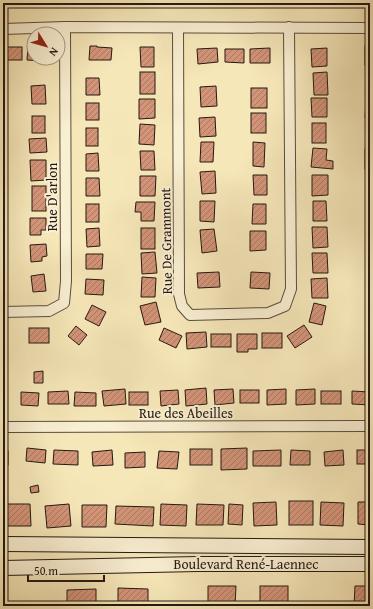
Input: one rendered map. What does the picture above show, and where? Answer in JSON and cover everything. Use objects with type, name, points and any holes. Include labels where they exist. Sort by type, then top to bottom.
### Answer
[{"type":"street","points":[[66,27],[370,28]]},
{"type":"street","name":"Rue De Grammont","points":[[178,28],[179,294],[182,306],[190,315],[268,312],[284,306],[291,289],[289,27]]},
{"type":"street","points":[[3,29],[26,28]]},
{"type":"street","name":"Rue D'arlon","points":[[3,312],[49,311],[64,303],[66,282],[66,66]]},
{"type":"street","name":"Rue des Abeilles","points":[[3,427],[370,426]]},
{"type":"street","name":"Boulevard René-Laennec","points":[[3,544],[370,547]]},
{"type":"street","name":"Boulevard René-Laennec","points":[[3,568],[198,564],[370,564]]},
{"type":"building","points":[[312,3],[324,3],[317,7],[312,5]]},
{"type":"building","points":[[90,46],[112,48],[111,60],[89,60]]},
{"type":"building","points":[[365,46],[370,46],[370,65],[365,65]]},
{"type":"building","points":[[4,47],[22,47],[22,60],[4,60]]},
{"type":"building","points":[[140,47],[154,47],[154,67],[141,67]]},
{"type":"building","points":[[217,48],[218,62],[198,64],[197,49]]},
{"type":"building","points":[[270,48],[270,63],[250,63],[250,49]]},
{"type":"building","points":[[327,48],[327,66],[312,67],[311,49]]},
{"type":"building","points":[[225,49],[244,49],[244,63],[225,62]]},
{"type":"building","points":[[366,71],[370,71],[370,91],[366,91]]},
{"type":"building","points":[[140,72],[155,72],[155,94],[140,94]]},
{"type":"building","points":[[327,72],[328,95],[314,95],[313,73]]},
{"type":"building","points":[[86,78],[99,78],[100,95],[86,95]]},
{"type":"building","points":[[45,85],[46,104],[32,104],[31,86]]},
{"type":"building","points":[[216,86],[217,106],[201,107],[200,87]]},
{"type":"building","points":[[251,88],[267,88],[267,108],[251,108]]},
{"type":"building","points":[[311,98],[327,98],[327,117],[312,117]]},
{"type":"building","points":[[139,99],[155,99],[155,118],[139,119]]},
{"type":"building","points":[[366,100],[370,100],[370,118],[365,118]]},
{"type":"building","points":[[86,103],[99,103],[99,120],[86,120]]},
{"type":"building","points":[[251,113],[266,113],[266,133],[251,133]]},
{"type":"building","points":[[32,116],[45,116],[45,133],[32,133]]},
{"type":"building","points":[[215,117],[216,136],[200,137],[199,118]]},
{"type":"building","points":[[312,123],[326,123],[326,143],[312,143]]},
{"type":"building","points":[[140,124],[155,125],[154,145],[139,144]]},
{"type":"building","points":[[366,126],[370,126],[370,145],[366,145]]},
{"type":"building","points":[[86,128],[98,128],[98,146],[86,146]]},
{"type":"building","points":[[46,138],[47,152],[30,153],[29,139]]},
{"type":"building","points":[[201,142],[214,142],[213,162],[200,162]]},
{"type":"building","points":[[253,142],[265,143],[264,167],[253,166]]},
{"type":"building","points":[[313,148],[327,149],[326,160],[333,161],[333,169],[311,167]]},
{"type":"building","points":[[365,149],[370,149],[370,169],[365,169]]},
{"type":"building","points":[[140,151],[154,151],[155,170],[141,170]]},
{"type":"building","points":[[98,153],[99,171],[86,171],[86,154]]},
{"type":"building","points":[[30,160],[46,160],[46,180],[31,181]]},
{"type":"building","points":[[215,171],[216,193],[202,194],[200,172]]},
{"type":"building","points":[[253,175],[267,175],[267,195],[254,195]]},
{"type":"building","points":[[312,175],[328,175],[328,195],[312,196]]},
{"type":"building","points":[[140,176],[156,176],[155,196],[140,196]]},
{"type":"building","points":[[367,177],[370,177],[370,197],[366,197]]},
{"type":"building","points":[[86,178],[99,178],[100,196],[86,196]]},
{"type":"building","points":[[32,186],[46,186],[46,211],[32,211]]},
{"type":"building","points":[[200,201],[215,201],[214,222],[200,221]]},
{"type":"building","points":[[313,201],[326,201],[327,221],[313,221]]},
{"type":"building","points":[[136,202],[155,202],[154,221],[141,221],[141,212],[135,212]]},
{"type":"building","points":[[86,204],[99,204],[99,222],[86,222]]},
{"type":"building","points":[[253,204],[266,204],[266,224],[252,224]]},
{"type":"building","points":[[366,204],[370,204],[370,223],[366,223]]},
{"type":"building","points":[[30,218],[46,218],[46,230],[41,230],[41,235],[30,235]]},
{"type":"building","points":[[312,227],[327,227],[328,247],[313,248]]},
{"type":"building","points":[[99,228],[100,246],[87,247],[86,229]]},
{"type":"building","points":[[141,228],[155,228],[155,249],[141,249]]},
{"type":"building","points":[[214,229],[217,251],[202,253],[200,230]]},
{"type":"building","points":[[366,230],[370,230],[370,249],[366,249]]},
{"type":"building","points":[[250,231],[266,231],[266,250],[250,251]]},
{"type":"building","points":[[46,244],[47,256],[42,257],[42,261],[31,262],[30,245]]},
{"type":"building","points":[[155,252],[157,273],[142,274],[141,253]]},
{"type":"building","points":[[312,253],[327,253],[328,273],[313,273]]},
{"type":"building","points":[[86,254],[103,254],[102,269],[86,269]]},
{"type":"building","points":[[366,256],[370,256],[370,275],[367,275]]},
{"type":"building","points":[[219,272],[220,287],[198,288],[197,273]]},
{"type":"building","points":[[251,272],[270,273],[269,289],[250,288]]},
{"type":"building","points":[[44,274],[46,291],[33,292],[31,276]]},
{"type":"building","points":[[142,277],[156,278],[155,297],[141,297]]},
{"type":"building","points":[[327,278],[328,298],[312,298],[311,279]]},
{"type":"building","points":[[86,279],[104,280],[103,295],[85,294]]},
{"type":"building","points":[[366,279],[370,279],[370,298],[366,298]]},
{"type":"building","points":[[156,302],[161,322],[145,325],[140,306]]},
{"type":"building","points":[[314,303],[326,306],[322,325],[309,322]]},
{"type":"building","points":[[92,305],[106,312],[99,326],[85,319]]},
{"type":"building","points":[[367,305],[370,305],[370,324],[366,324]]},
{"type":"building","points":[[304,325],[312,337],[295,348],[287,336]]},
{"type":"building","points":[[76,326],[87,335],[79,345],[68,336]]},
{"type":"building","points":[[29,328],[49,328],[49,343],[29,343]]},
{"type":"building","points":[[164,328],[182,336],[176,348],[159,340]]},
{"type":"building","points":[[3,330],[7,331],[6,344],[3,344]]},
{"type":"building","points":[[367,331],[370,331],[370,350],[366,350]]},
{"type":"building","points":[[206,332],[207,347],[187,349],[186,333]]},
{"type":"building","points":[[262,333],[282,333],[282,348],[262,348]]},
{"type":"building","points":[[211,334],[231,334],[231,347],[211,347]]},
{"type":"building","points":[[237,334],[257,334],[257,349],[248,349],[248,352],[237,352]]},
{"type":"building","points":[[367,359],[370,359],[370,378],[367,378]]},
{"type":"building","points":[[43,371],[43,383],[34,383],[34,372]]},
{"type":"building","points":[[206,388],[207,404],[186,406],[185,390]]},
{"type":"building","points":[[125,389],[126,404],[104,406],[102,391]]},
{"type":"building","points":[[233,389],[234,403],[215,405],[214,390]]},
{"type":"building","points":[[286,389],[286,404],[267,405],[267,390]]},
{"type":"building","points":[[315,389],[315,404],[296,405],[296,390]]},
{"type":"building","points":[[178,390],[179,404],[161,406],[160,391]]},
{"type":"building","points":[[240,390],[259,390],[259,403],[240,403]]},
{"type":"building","points":[[68,391],[69,404],[48,404],[48,392]]},
{"type":"building","points":[[321,391],[341,391],[341,404],[321,404]]},
{"type":"building","points":[[352,391],[370,392],[370,405],[352,404]]},
{"type":"building","points":[[21,392],[39,393],[38,406],[21,405]]},
{"type":"building","points":[[75,392],[96,393],[96,406],[74,406]]},
{"type":"building","points":[[129,392],[148,392],[148,405],[129,405]]},
{"type":"building","points":[[27,448],[46,450],[45,463],[26,461]]},
{"type":"building","points":[[247,448],[247,469],[221,470],[221,449]]},
{"type":"building","points":[[190,449],[212,449],[212,465],[190,465]]},
{"type":"building","points":[[54,450],[78,451],[78,465],[53,464]]},
{"type":"building","points":[[112,450],[113,465],[93,466],[92,452]]},
{"type":"building","points":[[281,450],[281,466],[253,466],[253,451]]},
{"type":"building","points":[[291,450],[310,451],[310,465],[290,465]]},
{"type":"building","points":[[343,450],[344,465],[325,466],[324,452]]},
{"type":"building","points":[[357,450],[370,450],[370,464],[357,464]]},
{"type":"building","points":[[3,451],[8,451],[8,465],[3,465]]},
{"type":"building","points":[[159,451],[179,452],[177,469],[157,468]]},
{"type":"building","points":[[145,452],[145,467],[125,468],[125,453]]},
{"type":"building","points":[[38,485],[39,492],[31,493],[30,487]]},
{"type":"building","points":[[289,501],[313,501],[313,525],[289,525]]},
{"type":"building","points":[[276,502],[277,525],[254,526],[253,503]]},
{"type":"building","points":[[321,502],[344,503],[343,526],[320,525]]},
{"type":"building","points":[[358,502],[370,502],[370,525],[358,524]]},
{"type":"building","points":[[6,504],[30,504],[31,526],[6,526]]},
{"type":"building","points":[[69,504],[71,526],[47,528],[45,506]]},
{"type":"building","points":[[161,504],[187,505],[186,526],[160,525]]},
{"type":"building","points":[[197,504],[224,505],[223,525],[196,525]]},
{"type":"building","points":[[229,504],[243,505],[242,525],[228,524]]},
{"type":"building","points":[[82,505],[107,505],[106,527],[82,527]]},
{"type":"building","points":[[116,506],[154,507],[153,526],[115,524]]},
{"type":"building","points":[[208,586],[236,586],[235,606],[208,606]]},
{"type":"building","points":[[260,586],[288,586],[288,606],[260,606]]},
{"type":"building","points":[[355,586],[370,586],[370,606],[354,606]]},
{"type":"building","points":[[118,588],[148,589],[148,606],[118,606]]},
{"type":"building","points":[[96,589],[96,606],[67,606],[67,590]]},
{"type":"building","points":[[3,592],[7,592],[7,606],[3,606]]}]
